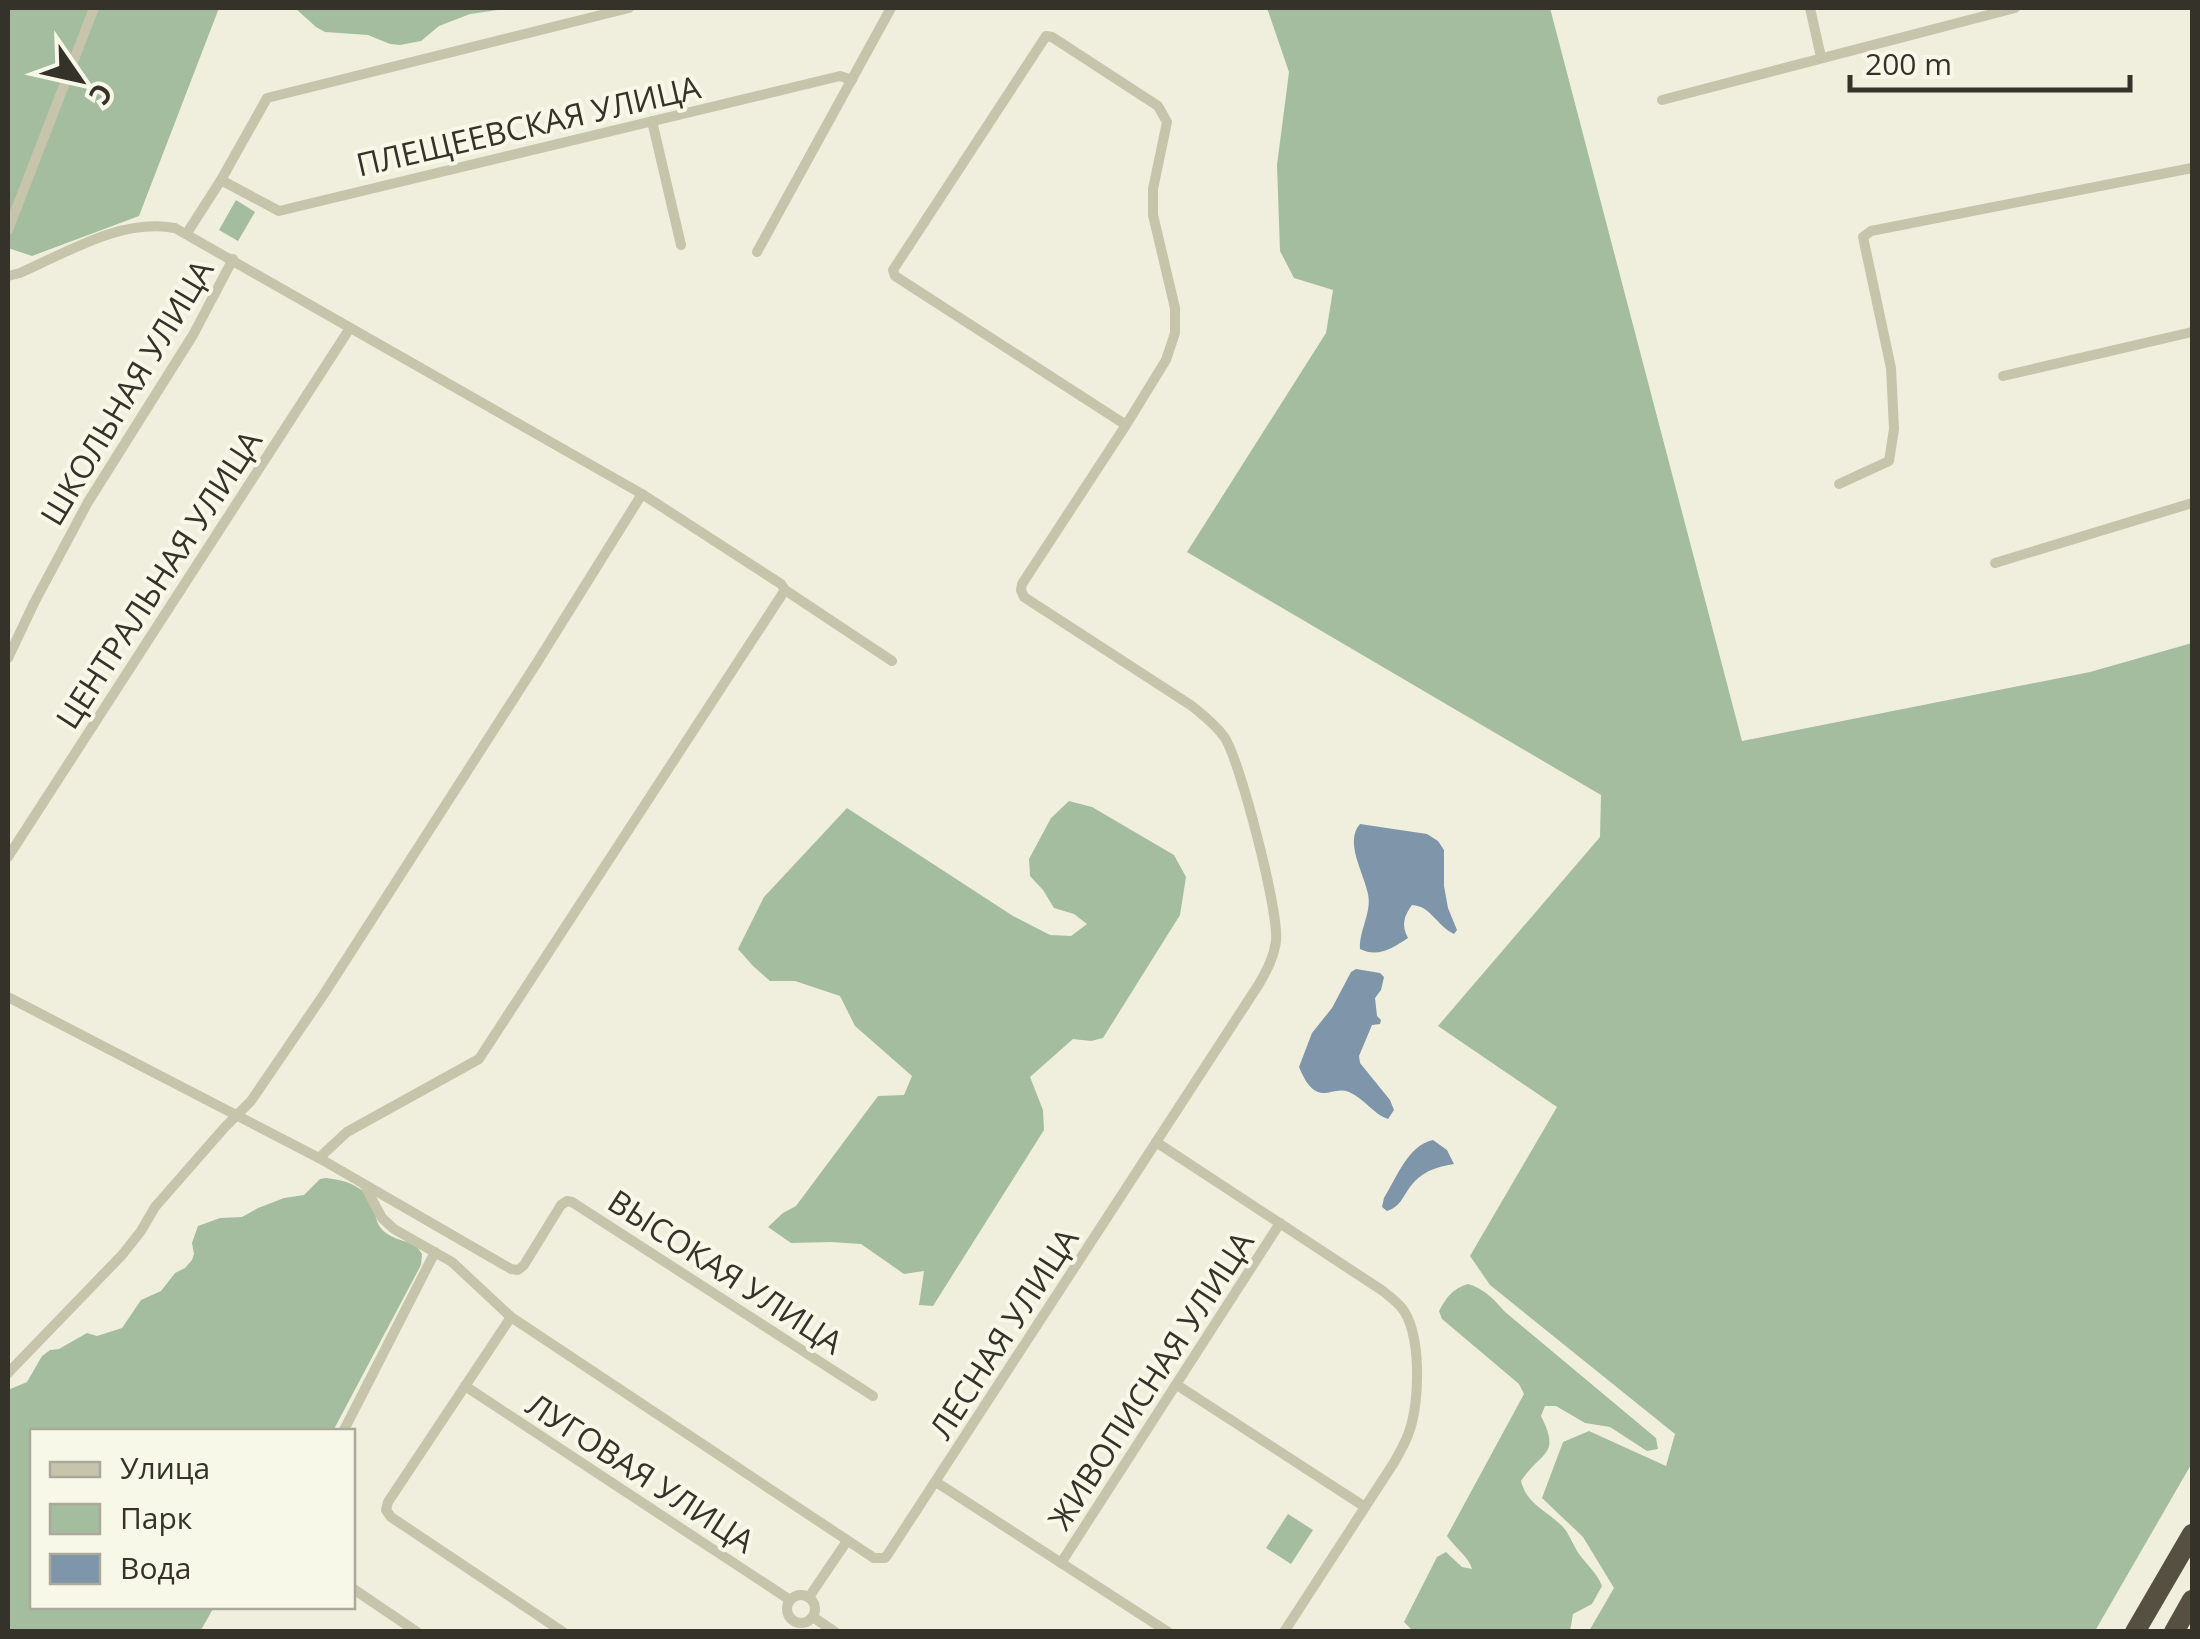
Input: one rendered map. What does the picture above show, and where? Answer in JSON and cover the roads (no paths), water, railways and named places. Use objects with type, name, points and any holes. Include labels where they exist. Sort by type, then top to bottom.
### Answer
[{"type":"highway","points":[[2135,1632],[2192,1534]]},
{"type":"highway","points":[[2174,1632],[2192,1600]]},
{"type":"street","points":[[8,230],[94,8]]},
{"type":"street","points":[[187,233],[268,98],[629,8]]},
{"type":"street","points":[[758,252],[891,8]]},
{"type":"street","points":[[1810,8],[1821,57]]},
{"type":"street","points":[[1662,100],[2015,8]]},
{"type":"street","points":[[1126,425],[895,276],[892,270],[1046,36],[1158,106],[1167,122],[1153,188],[1154,214],[1176,308],[1175,333],[1166,360],[1126,425],[1022,584],[1020,590],[1024,598],[1215,724],[1228,742],[1251,814],[1276,938],[1271,962],[1260,984],[1156,1142],[1383,1291],[1403,1309],[1416,1357],[1416,1404],[1410,1430],[1395,1460],[1284,1632]]},
{"type":"street","name":"ПЛЕЩЕЕВСКАЯ УЛИЦА","points":[[221,180],[278,211],[840,76],[852,80]]},
{"type":"street","points":[[652,121],[681,246]]},
{"type":"street","points":[[1839,484],[1889,460],[1894,429],[1891,368],[1863,237],[1871,231],[2192,168]]},
{"type":"street","points":[[8,276],[103,236],[140,226],[158,224],[187,233],[642,494],[892,661]]},
{"type":"street","name":"ШКОЛЬНАЯ УЛИЦА","points":[[8,658],[88,502],[192,336],[233,260]]},
{"type":"street","name":"ЦЕНТРАЛЬНАЯ УЛИЦА","points":[[8,857],[350,328]]},
{"type":"street","points":[[2002,376],[2192,332]]},
{"type":"street","points":[[8,1374],[122,1255],[155,1207],[251,1101],[324,994],[642,494]]},
{"type":"street","points":[[1994,563],[2192,503]]},
{"type":"street","points":[[319,1158],[347,1132],[479,1059],[785,590]]},
{"type":"street","points":[[8,997],[319,1158],[365,1186],[382,1218],[394,1229],[436,1252],[473,1280],[511,1317],[846,1541],[809,1597]]},
{"type":"street","name":"ЛЕСНАЯ УЛИЦА","points":[[846,1541],[874,1558],[884,1558],[891,1550],[1156,1142]]},
{"type":"street","name":"ВЫСОКАЯ УЛИЦА","points":[[365,1186],[518,1270],[561,1205],[572,1202],[874,1396]]},
{"type":"street","name":"ЖИВОПИСНАЯ УЛИЦА","points":[[1061,1562],[1280,1224]]},
{"type":"street","points":[[346,1429],[436,1252]]},
{"type":"street","points":[[511,1317],[386,1510],[563,1632]]},
{"type":"street","points":[[1177,1385],[1364,1508]]},
{"type":"street","name":"ЛУГОВАЯ УЛИЦА","points":[[464,1386],[790,1600]]},
{"type":"street","points":[[936,1482],[1168,1632]]},
{"type":"street","points":[[355,1590],[417,1632]]},
{"type":"street","points":[[802,1595],[809,1597],[816,1610],[813,1617],[790,1626],[790,1600],[802,1595]]},
{"type":"street","points":[[813,1617],[835,1632]]},
{"type":"water","points":[[1360,824],[1427,834],[1438,841],[1444,850],[1444,886],[1457,930],[1454,934],[1424,909],[1412,905],[1404,921],[1408,938],[1379,952],[1360,949],[1369,901],[1354,849]]},
{"type":"water","points":[[1356,969],[1384,977],[1375,998],[1380,1024],[1372,1025],[1359,1056],[1360,1063],[1390,1100],[1394,1110],[1388,1119],[1349,1092],[1314,1090],[1299,1067],[1312,1033]]},
{"type":"water","points":[[1433,1140],[1447,1150],[1454,1164],[1424,1174],[1398,1205],[1387,1211],[1382,1207],[1384,1198],[1404,1164],[1416,1148]]}]
